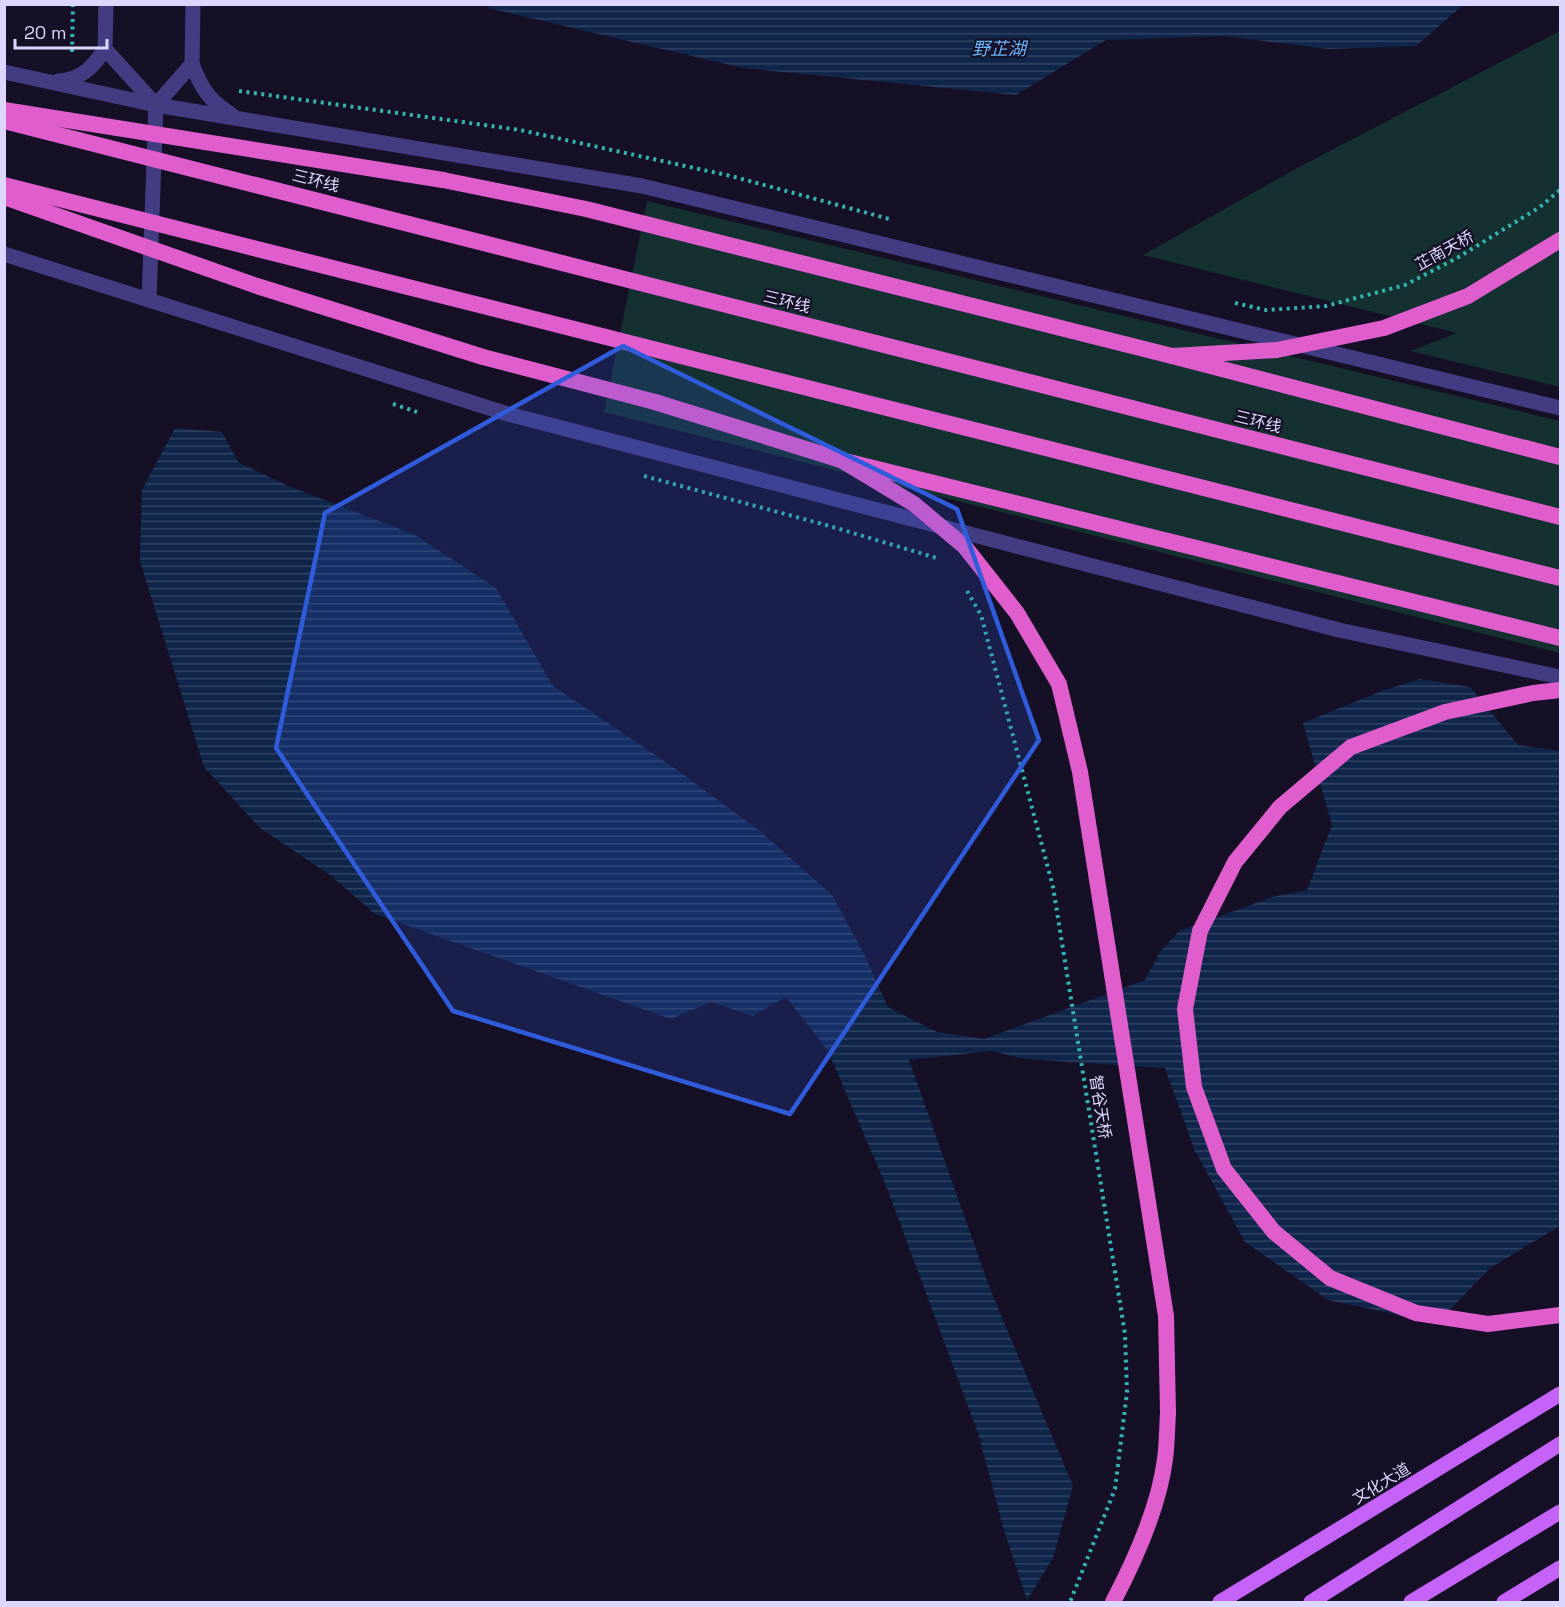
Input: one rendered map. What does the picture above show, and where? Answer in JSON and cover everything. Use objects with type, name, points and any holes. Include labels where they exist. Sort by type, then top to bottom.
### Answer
[{"type":"highway","points":[[4,110],[443,180],[586,208],[1560,457]]},
{"type":"highway","name":"三环线","points":[[4,121],[1560,517]]},
{"type":"highway","points":[[4,185],[1560,578]]},
{"type":"highway","points":[[4,196],[258,286],[483,357],[655,402],[841,460],[1560,638]]},
{"type":"highway","points":[[1172,356],[1277,350],[1384,328],[1468,296],[1560,240]]},
{"type":"highway","points":[[841,460],[914,504],[965,547],[1017,613],[1059,684],[1080,772],[1166,1316],[1168,1413],[1165,1461],[1155,1506],[1113,1602]]},
{"type":"highway","points":[[1560,690],[1533,693],[1444,712],[1352,747],[1280,807],[1235,862],[1200,931],[1185,1009],[1194,1087],[1224,1169],[1274,1232],[1330,1278],[1416,1312],[1488,1324],[1560,1315]]},
{"type":"main road","name":"文化大道","points":[[1220,1602],[1560,1394]]},
{"type":"main road","points":[[1311,1602],[1560,1444]]},
{"type":"main road","points":[[1462,1507],[1560,1456]]},
{"type":"main road","points":[[1411,1602],[1560,1512]]},
{"type":"main road","points":[[1504,1602],[1560,1568]]},
{"type":"street","points":[[45,81],[70,80],[93,67],[105,50],[106,4]]},
{"type":"street","points":[[193,4],[192,64],[200,85],[213,103],[237,119]]},
{"type":"street","points":[[105,50],[156,105]]},
{"type":"street","points":[[149,300],[156,105],[192,64]]},
{"type":"street","points":[[4,72],[156,105],[642,186],[1560,408]]},
{"type":"street","points":[[4,254],[508,414],[1339,630],[1560,677]]},
{"type":"path","points":[[72,63],[73,4]]},
{"type":"path","name":"芷南天桥","points":[[1231,302],[1266,310],[1326,306],[1405,285],[1457,258],[1540,207],[1560,190]]},
{"type":"path","name":"智谷天桥","points":[[981,615],[1053,887],[1125,1334],[1127,1392],[1115,1489],[1096,1543],[1070,1602]]},
{"type":"highlighted area","points":[[623,346],[957,509],[1039,740],[790,1114],[453,1011],[276,748],[325,513]]},
{"type":"green space","points":[[1560,31],[1560,387],[1410,351],[1457,333],[1143,255],[1301,166]]},
{"type":"green space","points":[[647,201],[1560,421],[1560,653],[604,412]]},
{"type":"water","name":"野芷湖","points":[[493,5],[1463,5],[1416,46],[1329,49],[1225,36],[1106,40],[1016,95],[743,68],[488,8]]},
{"type":"water","points":[[175,428],[222,432],[239,463],[291,487],[415,535],[496,588],[553,686],[676,769],[761,832],[832,895],[864,954],[888,1007],[937,1032],[984,1039],[1145,980],[1160,952],[1179,931],[1272,897],[1307,890],[1332,825],[1303,723],[1384,690],[1420,679],[1470,687],[1518,745],[1560,751],[1560,1226],[1490,1268],[1437,1323],[1328,1300],[1245,1242],[1195,1151],[1165,1068],[1025,1059],[991,1051],[909,1060],[990,1289],[1073,1486],[1053,1558],[1027,1600],[1004,1530],[978,1433],[887,1188],[828,1051],[786,997],[753,1016],[711,1002],[671,1019],[375,914],[330,875],[260,828],[204,767],[140,561],[142,490]]}]
